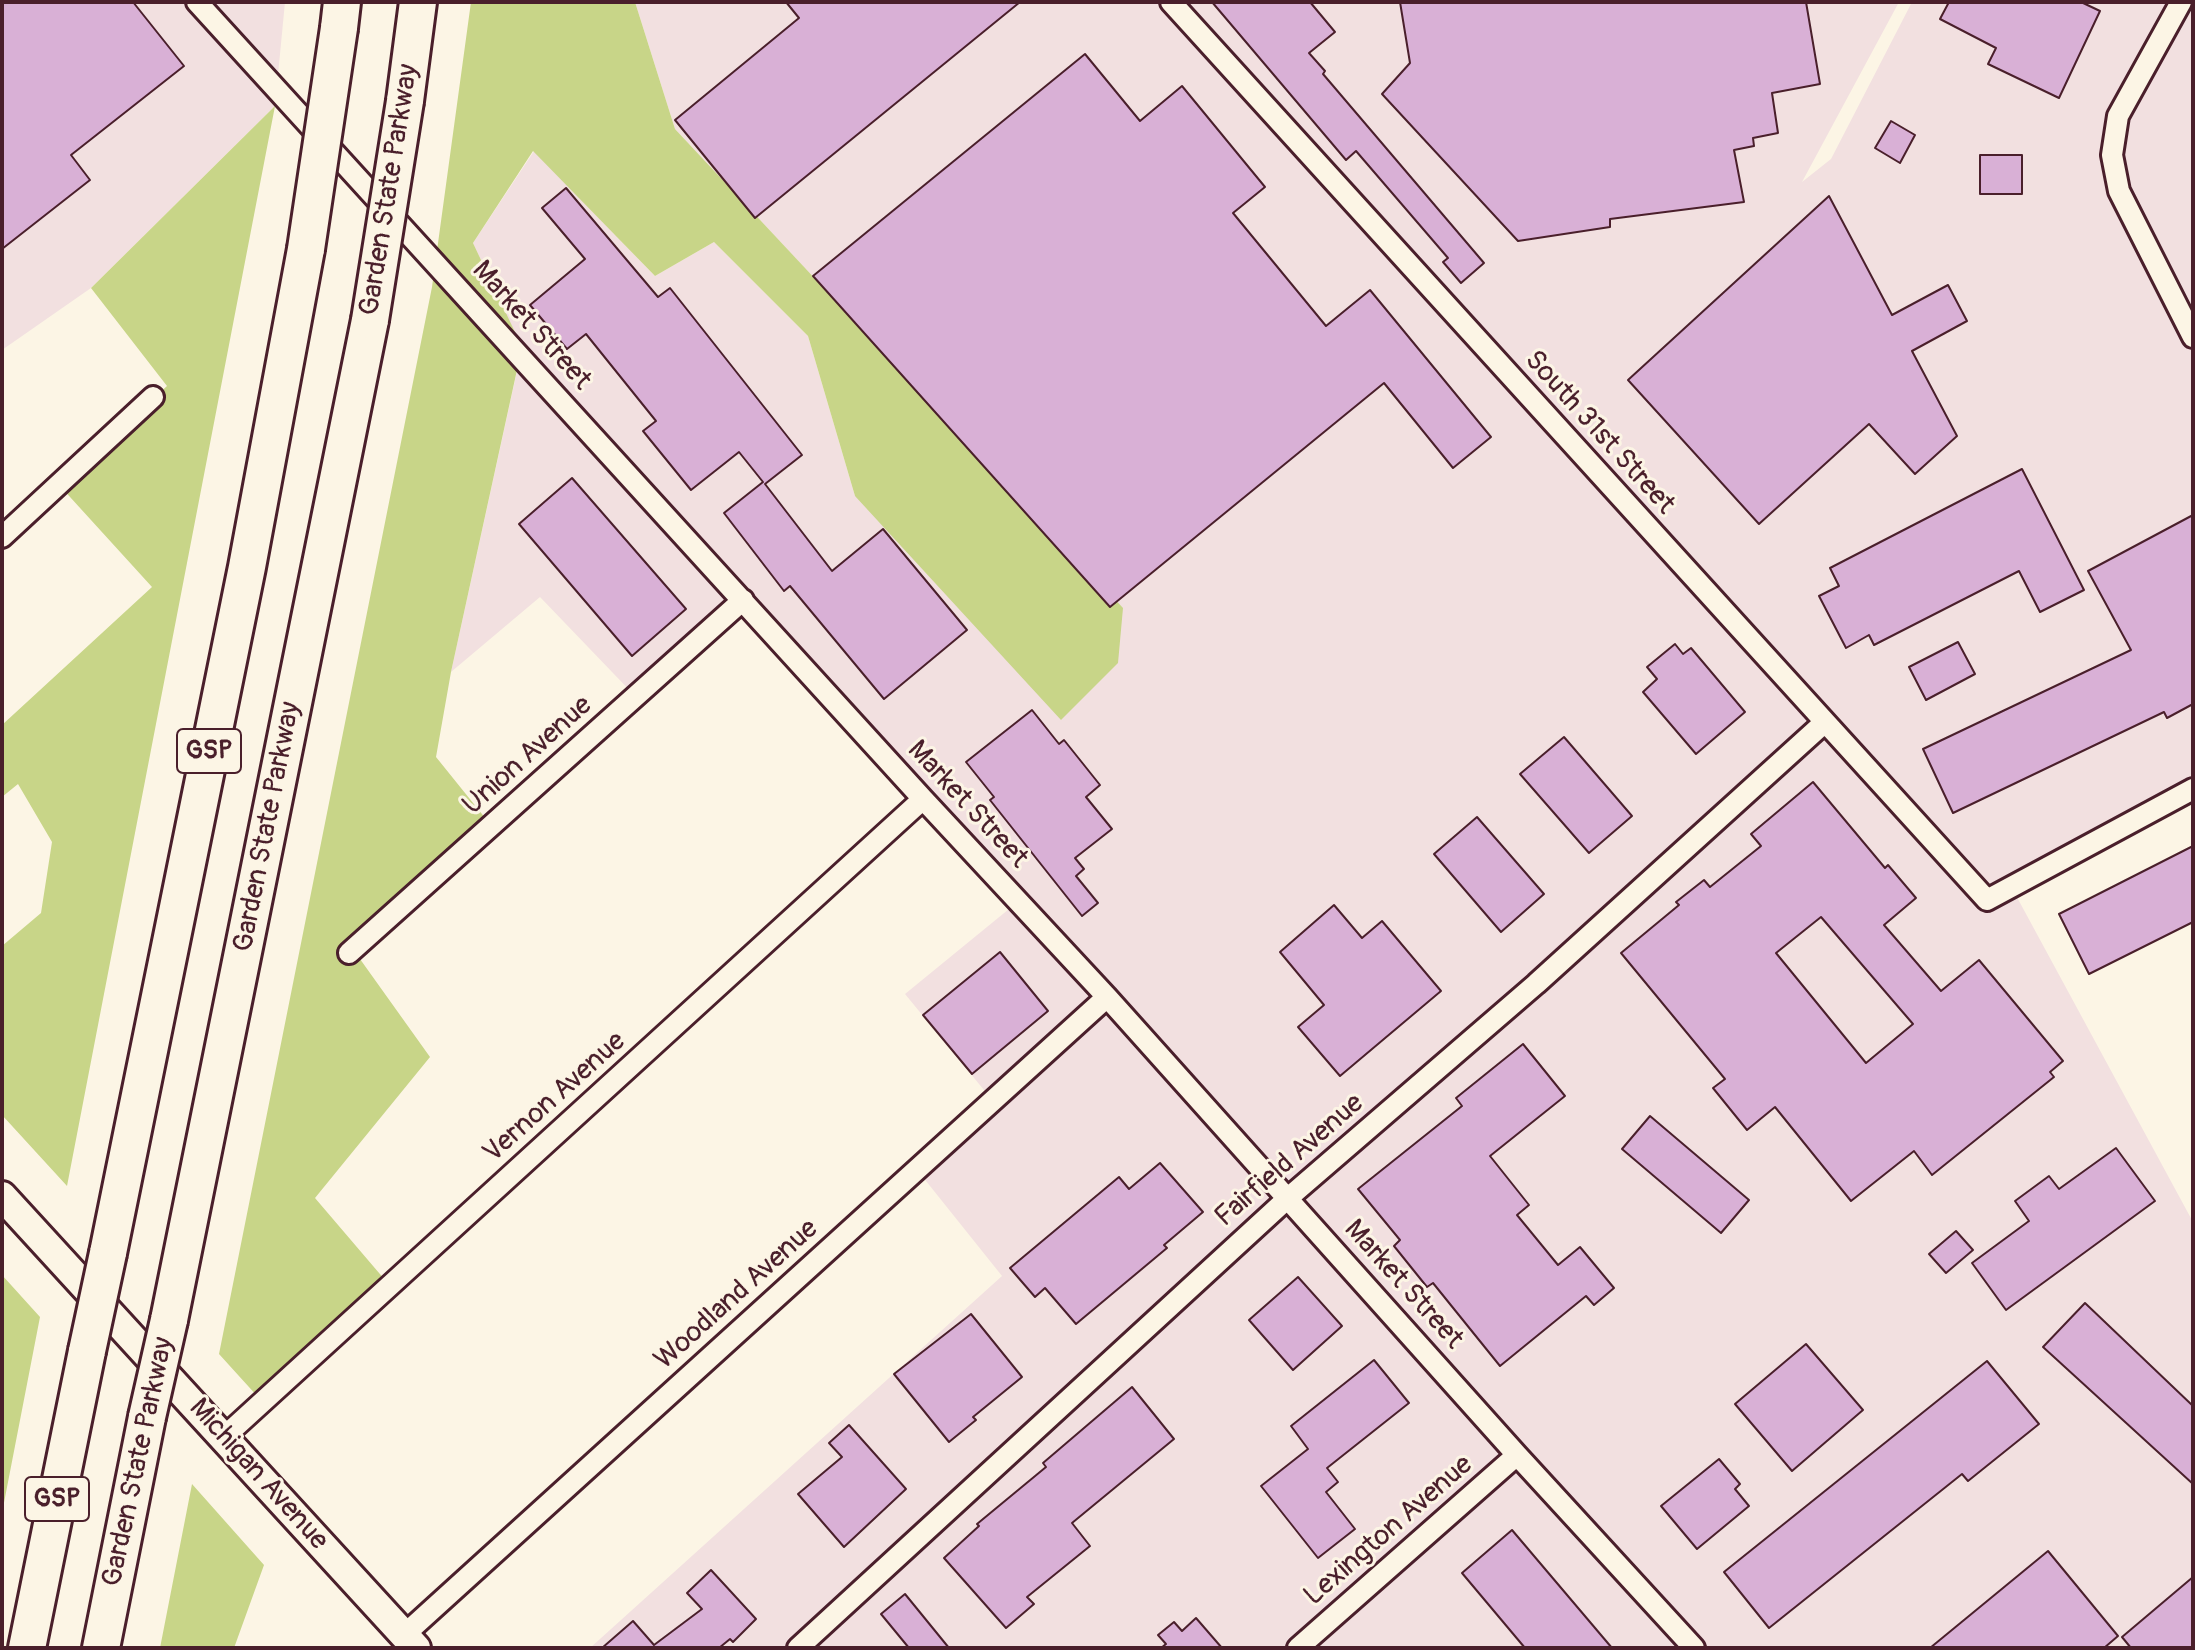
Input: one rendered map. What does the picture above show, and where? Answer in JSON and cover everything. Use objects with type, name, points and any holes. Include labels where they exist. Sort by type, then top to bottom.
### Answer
[{"type":"highway","name":"Garden State Parkway","points":[[101,1648],[370,320],[418,2]]},
{"type":"highway","name":"GSP","points":[[27,1648],[255,526],[306,249],[341,15]]},
{"type":"street","name":"Market Street","points":[[197,2],[1107,997],[1694,1648]]},
{"type":"street","name":"South 31st Street","points":[[1171,2],[1987,900],[2193,789]]},
{"type":"street","points":[[2181,2],[2118,116],[2112,155],[2119,191],[2193,337]]},
{"type":"street","points":[[2,537],[153,397]]},
{"type":"street","name":"Union Avenue","points":[[349,953],[743,600]]},
{"type":"street","name":"Fairfield Avenue","points":[[798,1648],[1288,1198],[1536,984],[1825,722]]},
{"type":"street","name":"Vernon Avenue","points":[[224,1437],[923,799]]},
{"type":"street","name":"Woodland Avenue","points":[[410,1642],[1107,997]]},
{"type":"street","name":"Michigan Avenue","points":[[2,1196],[410,1642]]},
{"type":"street","name":"Lexington Avenue","points":[[1298,1648],[1517,1455]]},
{"type":"shaded area","points":[[2,2],[285,2],[275,106],[91,288],[2,350]]},
{"type":"shaded area","points":[[635,2],[1899,2],[1802,182],[1831,159],[1912,2],[2193,2],[2193,776],[2006,877],[2193,1222],[2193,1648],[590,1648],[1002,1276],[918,1171],[993,1101],[905,994],[1020,900],[745,597],[637,698],[540,597],[451,672],[522,348],[473,243],[534,151],[655,276],[714,242],[808,336],[855,496],[1122,608],[675,129]]},
{"type":"green space","points":[[471,2],[635,2],[675,129],[1123,608],[1118,663],[1061,720],[855,496],[808,336],[714,242],[655,276],[533,151],[473,243],[522,347],[451,672],[436,757],[490,824],[360,959],[430,1057],[315,1198],[391,1287],[268,1408],[219,1354],[432,287]]},
{"type":"green space","points":[[275,106],[67,1186],[2,1115],[2,946],[41,913],[52,842],[18,784],[2,797],[2,725],[152,587],[60,486],[167,386],[91,288]]},
{"type":"green space","points":[[2,1275],[40,1317],[2,1513]]},
{"type":"green space","points":[[192,1484],[264,1565],[234,1648],[160,1648]]},
{"type":"building","points":[[2,2],[133,2],[184,66],[71,155],[90,180],[2,249]]},
{"type":"building","points":[[786,2],[1020,2],[755,218],[675,120],[799,18]]},
{"type":"building","points":[[1212,2],[1310,2],[1335,32],[1309,53],[1325,71],[1323,74],[1484,263],[1461,283],[1443,262],[1448,258],[1356,151],[1346,160]]},
{"type":"building","points":[[1400,2],[1806,2],[1820,84],[1772,93],[1778,133],[1753,138],[1754,146],[1734,150],[1744,202],[1610,219],[1610,227],[1518,241],[1382,94],[1410,63]]},
{"type":"building","points":[[1949,2],[2081,2],[2100,11],[2059,98],[1988,64],[1996,48],[1940,19]]},
{"type":"building","points":[[1085,54],[1140,121],[1182,86],[1265,187],[1233,213],[1326,326],[1370,290],[1491,437],[1453,468],[1384,383],[1110,607],[813,276]]},
{"type":"building","points":[[1891,121],[1915,135],[1900,163],[1875,148]]},
{"type":"building","points":[[1980,155],[2022,155],[2022,194],[1980,194]]},
{"type":"building","points":[[566,188],[658,297],[670,288],[802,455],[765,484],[832,571],[883,529],[967,630],[884,699],[790,586],[784,591],[724,513],[763,482],[739,452],[691,490],[643,431],[656,421],[586,334],[567,349],[530,305],[585,259],[542,208]]},
{"type":"building","points":[[1829,196],[1892,315],[1948,285],[1967,321],[1912,351],[1957,436],[1915,474],[1869,424],[1759,524],[1628,380]]},
{"type":"building","points":[[2022,469],[2084,590],[2040,612],[2019,571],[1874,645],[1869,635],[1846,648],[1819,596],[1839,586],[1830,568]]},
{"type":"building","points":[[572,478],[686,609],[632,656],[519,524]]},
{"type":"building","points":[[2193,515],[2193,704],[2167,718],[2164,712],[1953,813],[1923,749],[2131,650],[2088,571]]},
{"type":"building","points":[[1958,642],[1975,674],[1926,700],[1909,667]]},
{"type":"building","points":[[1675,644],[1683,654],[1691,648],[1745,712],[1696,754],[1643,692],[1657,679],[1647,667]]},
{"type":"building","points":[[1032,710],[1059,744],[1064,740],[1100,785],[1086,797],[1112,829],[1075,858],[1084,869],[1076,876],[1098,903],[1082,916],[990,800],[994,797],[966,762]]},
{"type":"building","points":[[1564,737],[1632,816],[1589,853],[1520,774]]},
{"type":"building","points":[[1813,782],[1885,868],[1888,865],[1916,898],[1884,925],[1941,991],[1979,960],[2063,1061],[2050,1072],[2054,1077],[1932,1175],[1914,1151],[1851,1201],[1775,1107],[1747,1130],[1713,1088],[1725,1079],[1621,953],[1704,880],[1710,887],[1761,846],[1751,834]],"holes":[[[1821,917],[1913,1024],[1866,1063],[1776,953]]]},
{"type":"building","points":[[1477,817],[1544,894],[1501,932],[1434,854]]},
{"type":"building","points":[[2193,846],[2193,922],[2089,974],[2059,914]]},
{"type":"building","points":[[1334,905],[1362,938],[1382,921],[1441,991],[1340,1076],[1298,1027],[1324,1005],[1280,952]]},
{"type":"building","points":[[1000,952],[1048,1011],[972,1074],[923,1015]]},
{"type":"building","points":[[1523,1044],[1565,1096],[1490,1156],[1529,1205],[1517,1215],[1558,1265],[1580,1247],[1614,1288],[1594,1305],[1586,1296],[1500,1366],[1433,1283],[1427,1287],[1394,1246],[1400,1240],[1358,1189],[1462,1106],[1456,1098]]},
{"type":"building","points":[[1650,1116],[1749,1200],[1721,1233],[1622,1149]]},
{"type":"building","points":[[2116,1148],[2155,1201],[2006,1310],[1972,1263],[2029,1221],[2015,1201],[2049,1176],[2059,1189]]},
{"type":"building","points":[[1160,1163],[1203,1212],[1164,1245],[1167,1248],[1076,1324],[1045,1288],[1035,1297],[1010,1268],[1119,1177],[1129,1189]]},
{"type":"building","points":[[1956,1231],[1973,1250],[1946,1273],[1929,1254]]},
{"type":"building","points":[[1298,1277],[1342,1326],[1293,1370],[1249,1320]]},
{"type":"building","points":[[2085,1303],[2193,1406],[2193,1484],[2043,1347]]},
{"type":"building","points":[[971,1314],[1022,1377],[973,1417],[976,1420],[949,1442],[894,1374]]},
{"type":"building","points":[[1806,1344],[1863,1410],[1792,1471],[1735,1404]]},
{"type":"building","points":[[1374,1360],[1409,1403],[1327,1468],[1338,1482],[1326,1492],[1355,1529],[1318,1558],[1261,1486],[1308,1449],[1291,1426]]},
{"type":"building","points":[[1987,1361],[2039,1424],[1968,1481],[1962,1474],[1769,1628],[1724,1572]]},
{"type":"building","points":[[1132,1387],[1174,1439],[1072,1523],[1090,1546],[1027,1597],[1034,1604],[1006,1628],[944,1558],[979,1526],[977,1524],[1046,1467],[1043,1463]]},
{"type":"building","points":[[849,1425],[906,1489],[844,1547],[798,1494],[842,1457],[829,1443]]},
{"type":"building","points":[[1719,1459],[1740,1484],[1735,1489],[1749,1506],[1697,1549],[1661,1506]]},
{"type":"building","points":[[1512,1530],[1612,1648],[1525,1648],[1462,1573]]},
{"type":"building","points":[[2048,1551],[2118,1636],[2104,1648],[1930,1648]]},
{"type":"building","points":[[711,1570],[756,1619],[733,1642],[730,1639],[719,1648],[602,1648],[633,1621],[654,1645],[702,1609],[687,1593]]},
{"type":"building","points":[[2193,1577],[2193,1648],[2131,1648],[2122,1637]]},
{"type":"building","points":[[905,1594],[949,1648],[909,1648],[881,1614]]},
{"type":"building","points":[[1196,1618],[1222,1648],[1161,1648],[1166,1644],[1158,1635],[1174,1622],[1182,1631]]}]
